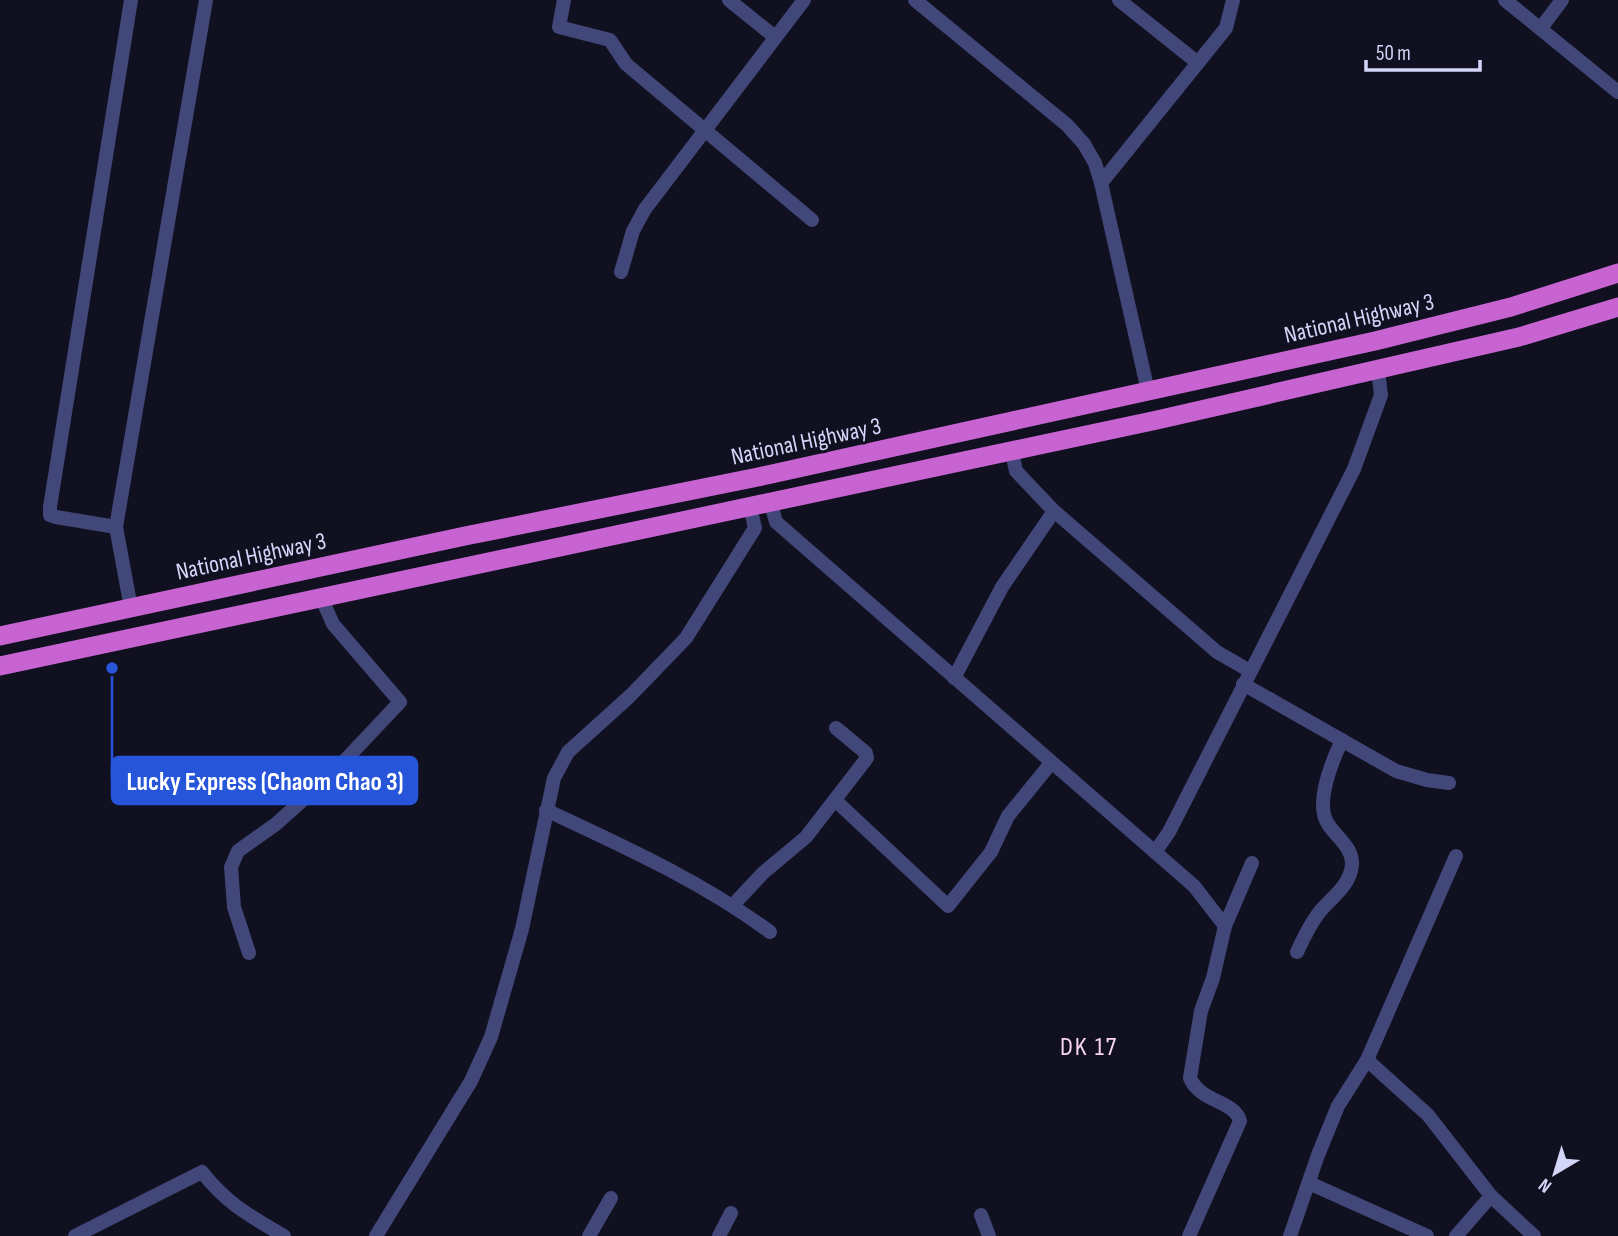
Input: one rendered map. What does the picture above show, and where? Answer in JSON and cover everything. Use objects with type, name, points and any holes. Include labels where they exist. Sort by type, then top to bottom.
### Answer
[{"type":"highway","name":"National Highway 3","points":[[0,636],[465,536],[758,477],[1375,341],[1511,307],[1618,272]]},
{"type":"highway","points":[[0,666],[750,507],[774,513],[1012,452],[1519,337],[1618,307]]},
{"type":"street","points":[[116,527],[56,517],[50,515],[50,507],[131,0]]},
{"type":"street","points":[[131,608],[116,527],[206,0]]},
{"type":"street","points":[[564,0],[559,27],[610,40],[626,64],[812,220]]},
{"type":"street","points":[[729,0],[775,37]]},
{"type":"street","points":[[621,272],[633,231],[645,209],[804,0]]},
{"type":"street","points":[[915,0],[1067,125],[1084,144],[1095,163],[1101,183],[1148,390]]},
{"type":"street","points":[[1119,0],[1198,63]]},
{"type":"street","points":[[1101,183],[1226,28],[1233,0]]},
{"type":"street","points":[[1505,0],[1618,92]]},
{"type":"street","points":[[1541,28],[1562,0]]},
{"type":"street","points":[[1155,852],[1169,832],[1354,468],[1381,395],[1378,370]]},
{"type":"street","points":[[1012,452],[1016,471],[1054,510],[1246,678],[1342,740],[1396,771],[1449,783]]},
{"type":"street","points":[[750,507],[755,528]]},
{"type":"street","points":[[954,678],[1002,587],[1054,510]]},
{"type":"street","points":[[376,1236],[471,1081],[491,1037],[522,929],[554,778],[568,752],[630,696],[686,638],[755,528],[774,513],[954,678],[1194,886],[1225,926]]},
{"type":"street","points":[[249,953],[234,907],[231,867],[238,850],[276,824],[333,773],[400,702],[333,624],[321,597]]},
{"type":"street","points":[[733,905],[763,873],[806,838],[867,758],[866,753],[836,728]]},
{"type":"street","points":[[1297,953],[1320,911],[1345,884],[1352,865],[1348,848],[1336,831],[1326,823],[1324,804],[1329,769],[1342,740]]},
{"type":"street","points":[[836,801],[948,906],[991,852],[1008,816],[1051,763]]},
{"type":"street","points":[[546,810],[648,858],[733,905],[770,932]]},
{"type":"street","points":[[1290,1236],[1338,1106],[1367,1060],[1456,856]]},
{"type":"street","points":[[1189,1236],[1240,1121],[1233,1110],[1201,1094],[1190,1078],[1201,1011],[1213,978],[1225,926],[1252,863]]},
{"type":"street","points":[[1367,1060],[1428,1115],[1491,1196],[1534,1236]]},
{"type":"street","points":[[75,1236],[202,1172],[219,1193],[246,1214],[284,1236]]},
{"type":"street","points":[[1309,1183],[1427,1236]]},
{"type":"street","points":[[1456,1236],[1491,1196]]},
{"type":"street","points":[[589,1236],[611,1198]]},
{"type":"street","points":[[719,1236],[731,1213]]},
{"type":"street","points":[[981,1216],[989,1236]]},
{"type":"place","name":"Lucky Express (Chaom Chao 3)","points":[[112,668]]},
{"type":"district","name":"DK 17","points":[[1089,1046]]}]
